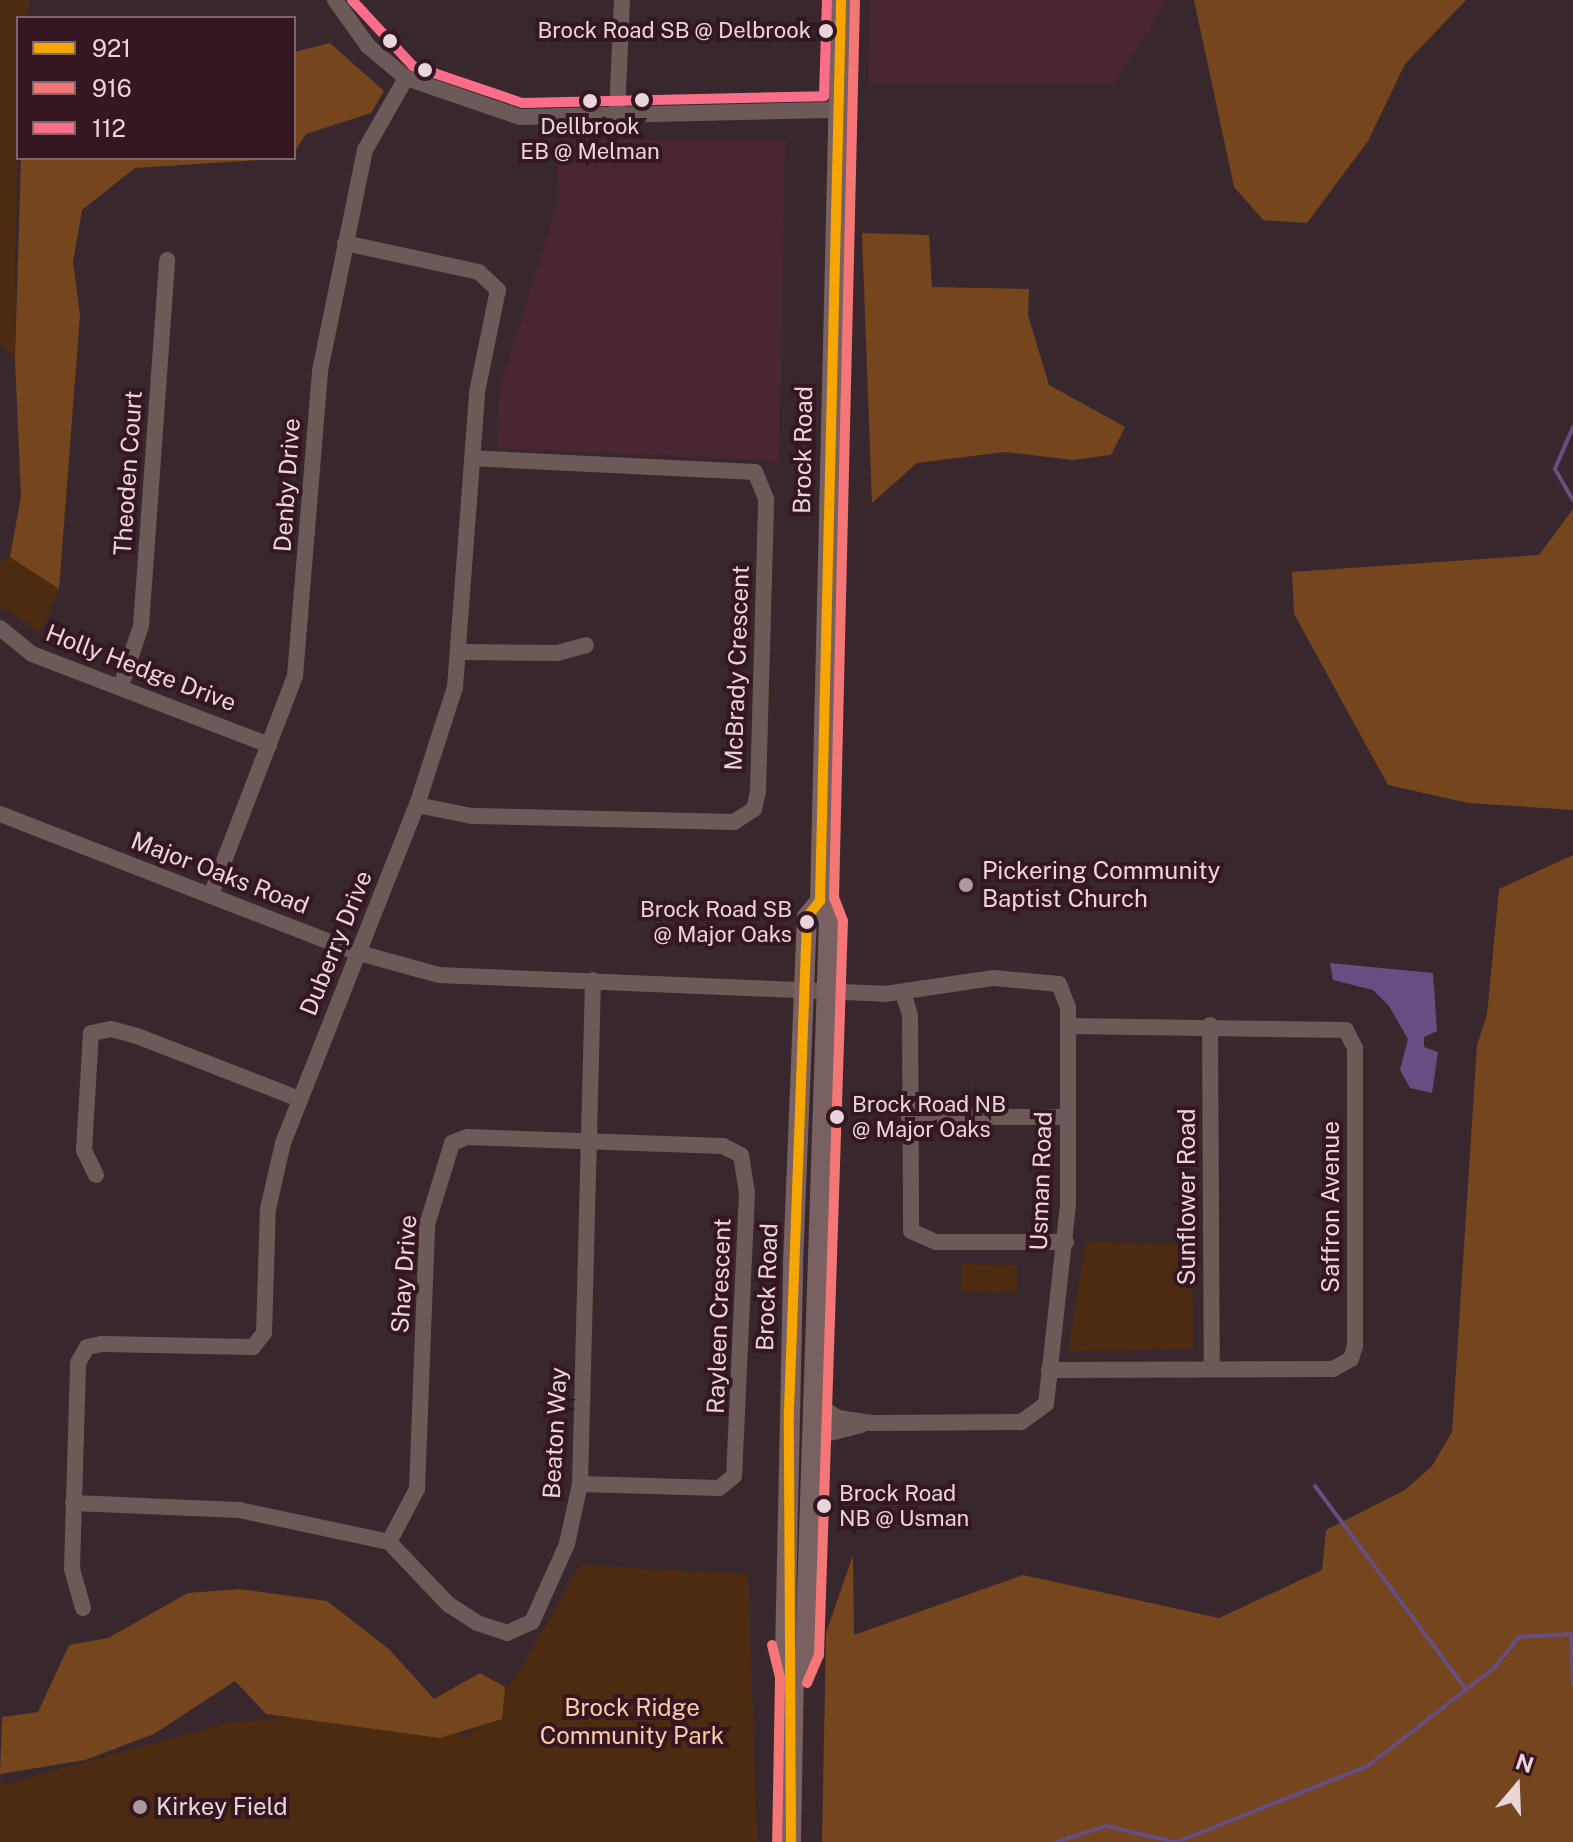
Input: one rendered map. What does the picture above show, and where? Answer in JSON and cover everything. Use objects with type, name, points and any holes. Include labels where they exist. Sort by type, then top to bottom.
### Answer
[{"type":"main road","name":"Brock Road","points":[[794,1677],[805,1655],[829,921],[820,901],[841,0]]},
{"type":"main road","name":"Brock Road","points":[[791,1842],[794,1677],[785,1655],[789,1410],[807,917],[820,901]]},
{"type":"main road","points":[[789,1410],[810,1438]]},
{"type":"street","points":[[335,0],[368,46],[406,78],[520,117],[838,110]]},
{"type":"street","points":[[617,114],[622,0]]},
{"type":"street","name":"Denby Drive","points":[[211,895],[295,676],[320,371],[365,150],[406,78]]},
{"type":"street","name":"Duberry Drive","points":[[83,1608],[72,1569],[78,1363],[87,1347],[253,1347],[264,1333],[268,1209],[297,1098],[359,953],[445,727],[459,652],[473,458],[498,290],[479,272],[345,243]]},
{"type":"street","name":"Theoden Court","points":[[121,686],[141,626],[167,260]]},
{"type":"street","name":"McBrady Crescent","points":[[417,805],[472,816],[734,822],[754,809],[758,792],[766,499],[755,472],[473,458]]},
{"type":"street","name":"Holly Hedge Drive","points":[[0,628],[32,654],[269,745]]},
{"type":"street","points":[[459,652],[557,653],[586,645]]},
{"type":"street","name":"Major Oaks Road","points":[[0,814],[359,953],[439,975],[903,993]]},
{"type":"street","name":"Usman Road","points":[[812,1401],[838,1418],[871,1423],[1031,1420],[1046,1404],[1066,1242],[1068,1026],[1064,990],[1041,977],[903,993]]},
{"type":"street","name":"Beaton Way","points":[[389,1542],[448,1604],[507,1633],[532,1622],[567,1544],[580,1484],[593,980]]},
{"type":"street","points":[[903,993],[910,1015],[911,1231],[936,1242],[1066,1242]]},
{"type":"street","name":"Saffron Avenue","points":[[1049,1370],[1333,1369],[1354,1353],[1355,1048],[1346,1030],[1332,1024],[1068,1026]]},
{"type":"street","name":"Sunflower Road","points":[[1210,1025],[1212,1369]]},
{"type":"street","points":[[96,1175],[84,1150],[91,1033],[137,1036],[297,1098]]},
{"type":"street","points":[[909,1117],[1068,1117]]},
{"type":"street","name":"Shay Drive","points":[[389,1542],[417,1489],[427,1225],[445,1154],[467,1137],[588,1142]]},
{"type":"street","name":"Rayleen Crescent","points":[[580,1484],[719,1488],[734,1476],[747,1192],[741,1155],[723,1146],[588,1142]]},
{"type":"street","name":"Usman Road","points":[[810,1438],[871,1423]]},
{"type":"street","points":[[73,1503],[239,1510],[389,1542]]},
{"type":"shaded area","points":[[870,0],[1167,0],[1115,83],[868,83]]},
{"type":"shaded area","points":[[1194,0],[1466,0],[1405,64],[1368,141],[1307,223],[1263,220],[1234,187]]},
{"type":"shaded area","points":[[330,43],[384,91],[371,113],[306,134],[296,150],[296,52]]},
{"type":"shaded area","points":[[557,140],[785,140],[779,461],[498,448],[500,388],[559,198]]},
{"type":"shaded area","points":[[21,160],[260,160],[135,168],[82,210],[73,262],[80,315],[59,589],[10,557],[21,496],[15,359]]},
{"type":"shaded area","points":[[862,233],[929,235],[932,287],[1029,289],[1028,315],[1049,385],[1125,427],[1111,455],[1073,460],[1005,452],[917,463],[872,503]]},
{"type":"shaded area","points":[[1573,509],[1573,810],[1468,803],[1388,785],[1294,614],[1292,572],[1539,555]]},
{"type":"shaded area","points":[[1573,855],[1573,1842],[822,1842],[826,1633],[853,1555],[854,1635],[1023,1575],[1219,1618],[1322,1570],[1326,1530],[1405,1490],[1432,1466],[1452,1432],[1477,1045],[1487,1015],[1499,889]]},
{"type":"shaded area","points":[[1330,963],[1433,973],[1437,1031],[1424,1037],[1424,1047],[1438,1052],[1432,1093],[1410,1088],[1400,1070],[1408,1039],[1389,1006],[1373,990],[1333,980]]},
{"type":"shaded area","points":[[240,1589],[327,1601],[389,1649],[434,1699],[480,1673],[505,1687],[502,1719],[440,1738],[266,1714],[235,1681],[154,1734],[85,1760],[0,1774],[2,1717],[38,1712],[69,1645],[108,1638],[188,1593]]},
{"type":"green space","points":[[0,0],[29,0],[28,16],[16,16],[15,359],[0,344]]},
{"type":"green space","points":[[10,557],[59,589],[40,633],[0,605],[0,562]]},
{"type":"green space","points":[[1086,1241],[1192,1245],[1193,1349],[1068,1352]]},
{"type":"green space","points":[[962,1264],[1017,1265],[1017,1293],[962,1292]]},
{"type":"green space","name":"Brock Ridge Community Park","points":[[580,1565],[748,1574],[757,1842],[0,1842],[0,1780],[7,1784],[231,1722],[367,1711],[468,1736],[517,1675]]},
{"type":"waterway","points":[[1573,427],[1555,469],[1573,500]]},
{"type":"waterway","points":[[1315,1486],[1466,1689]]},
{"type":"waterway","points":[[1177,1842],[1368,1766],[1494,1668],[1519,1637],[1571,1634],[1573,1685]]},
{"type":"waterway","points":[[1057,1842],[1106,1826],[1174,1842]]},
{"type":"transit line","name":"112","points":[[352,0],[413,66],[522,103],[824,96],[827,0]]},
{"type":"transit line","name":"921","points":[[791,1842],[789,1410],[807,917],[820,901],[841,0]]},
{"type":"transit line","name":"916","points":[[807,1683],[819,1655],[843,921],[834,898],[855,0]]},
{"type":"transit line","name":"916","points":[[772,1645],[780,1678],[777,1842]]},
{"type":"place","name":"Brock Road SB @ Delbrook","points":[[826,31]]},
{"type":"place","name":"Dellbrook EB @ Melman","points":[[590,101]]},
{"type":"place","name":"Pickering Community Baptist Church","points":[[966,885]]},
{"type":"place","name":"Brock Road SB @ Major Oaks","points":[[807,922]]},
{"type":"place","name":"Brock Road NB @ Major Oaks","points":[[837,1117]]},
{"type":"place","name":"Brock Road NB @ Usman","points":[[824,1506]]},
{"type":"place","name":"Kirkey Field","points":[[140,1807]]}]
